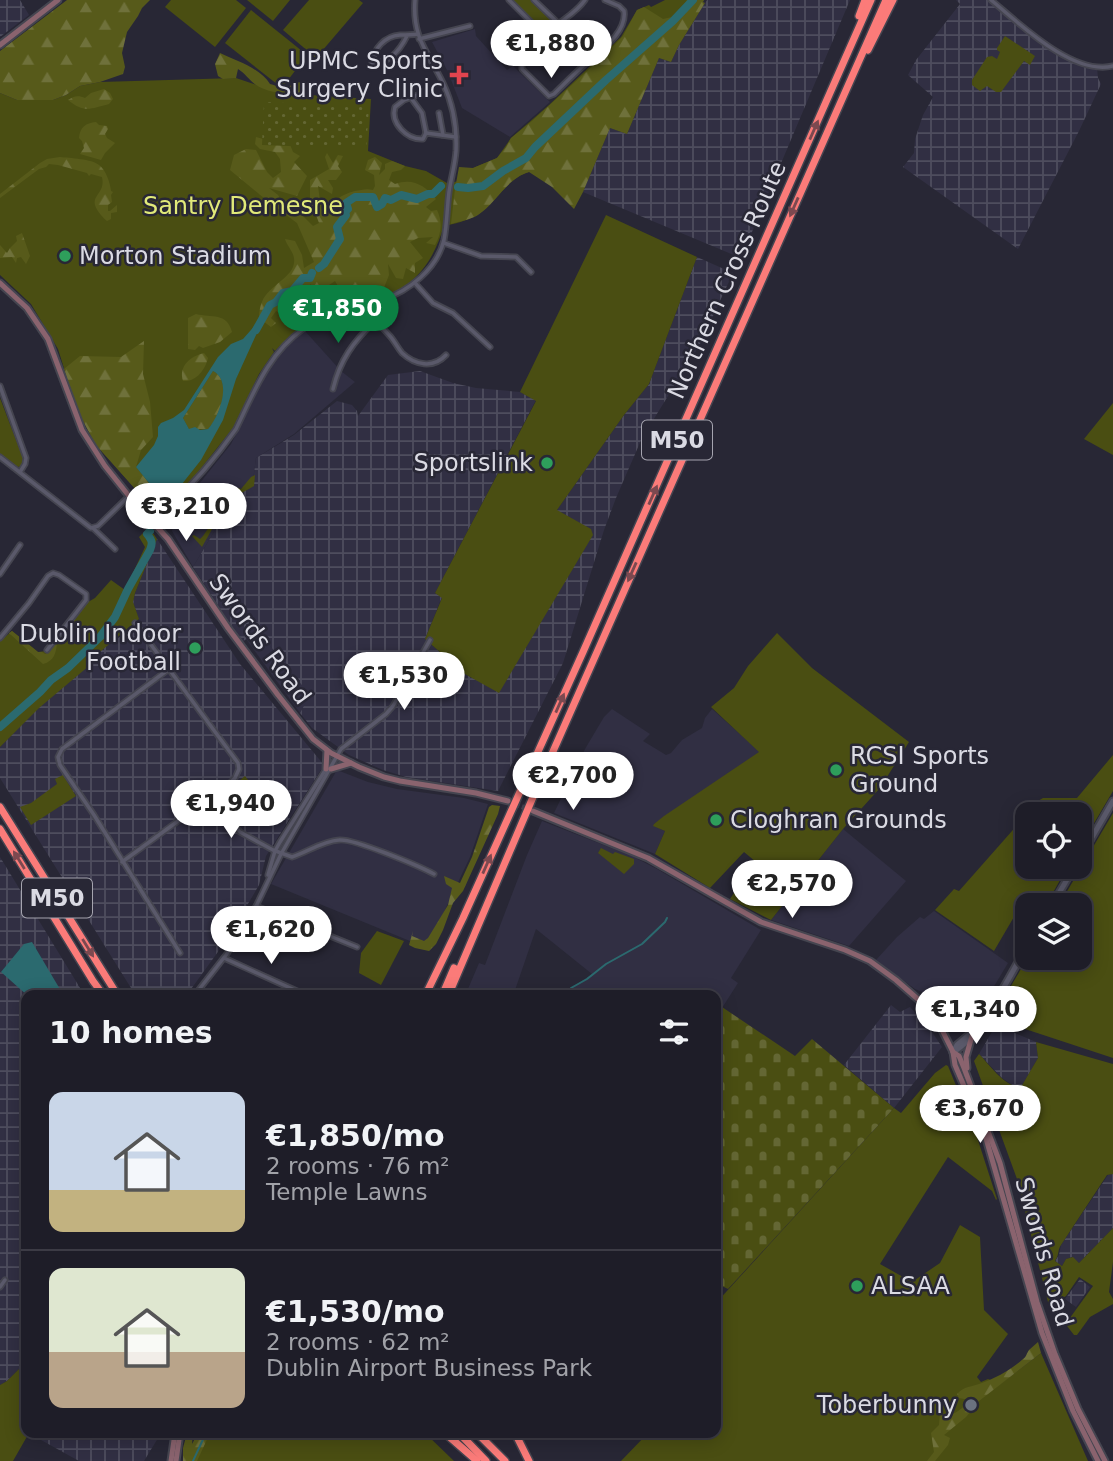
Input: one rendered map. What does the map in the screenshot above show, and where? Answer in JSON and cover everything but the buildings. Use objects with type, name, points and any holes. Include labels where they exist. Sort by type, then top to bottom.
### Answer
[{"type":"highway","points":[[841,69],[865,0]]},
{"type":"highway","name":"Northern Cross Route","points":[[430,990],[628,551],[871,0]]},
{"type":"highway","name":"Northern Cross Route","points":[[525,815],[886,0]]},
{"type":"highway","points":[[832,122],[893,0]]},
{"type":"highway","name":"M50","points":[[0,807],[114,990]]},
{"type":"highway","name":"M50","points":[[445,990],[525,815]]},
{"type":"highway","name":"M50","points":[[451,990],[525,815]]},
{"type":"highway","name":"M50","points":[[0,829],[98,990]]},
{"type":"highway","points":[[451,1438],[477,1461]]},
{"type":"highway","points":[[458,1438],[485,1461]]},
{"type":"highway","points":[[464,1438],[485,1461]]},
{"type":"highway","points":[[484,1438],[505,1461]]},
{"type":"highway","points":[[518,1438],[529,1461]]},
{"type":"main road","points":[[0,45],[58,0]]},
{"type":"main road","name":"Swords Road","points":[[0,283],[27,308],[44,333],[82,430],[105,466],[128,496],[168,539],[228,628],[313,739],[337,756],[372,773],[400,781],[473,792],[508,801]]},
{"type":"main road","points":[[327,750],[330,767],[351,763]]},
{"type":"main road","name":"Swords Road","points":[[533,811],[648,858],[761,922],[870,961],[920,1001],[941,1028],[953,1052],[955,1065],[985,1135],[1042,1333],[1069,1402],[1098,1461]]},
{"type":"main road","points":[[967,1075],[966,1057],[972,1036]]},
{"type":"main road","name":"Swords Road","points":[[953,1052],[959,1056],[1000,1163],[1037,1302],[1055,1354],[1078,1409],[1105,1461]]},
{"type":"main road","points":[[174,1461],[176,1438]]},
{"type":"street","points":[[153,522],[189,488],[236,429],[264,372],[286,343],[316,320],[396,294],[415,283],[433,261],[443,243],[456,137],[454,118],[446,89],[419,36],[415,0]]},
{"type":"street","points":[[509,0],[545,36]]},
{"type":"street","points":[[534,0],[558,24]]},
{"type":"street","points":[[585,0],[535,46],[522,65],[521,68],[551,96],[602,51],[618,31],[625,17],[624,11],[605,0]]},
{"type":"street","points":[[991,0],[1055,51],[1077,64],[1097,68],[1113,66]]},
{"type":"street","points":[[407,36],[393,56],[377,64],[372,63],[374,54],[384,41],[398,35],[419,36],[470,26]]},
{"type":"street","points":[[411,97],[422,113],[426,133],[423,139],[411,137],[400,128],[393,111],[398,104],[411,97],[423,93]]},
{"type":"street","points":[[439,113],[443,135]]},
{"type":"street","points":[[426,133],[456,137]]},
{"type":"street","points":[[443,243],[481,256],[516,257],[531,272]]},
{"type":"street","points":[[415,283],[433,303],[453,313],[489,347]]},
{"type":"street","points":[[365,305],[401,352],[415,361],[433,364],[440,362],[446,355]]},
{"type":"street","points":[[333,389],[338,370],[352,344],[375,321]]},
{"type":"street","points":[[0,386],[26,458],[20,472]]},
{"type":"street","points":[[0,457],[88,527],[93,528],[115,549]]},
{"type":"street","points":[[93,528],[128,496]]},
{"type":"street","points":[[0,574],[20,545]]},
{"type":"street","points":[[0,638],[53,573],[86,594],[86,600],[47,650]]},
{"type":"street","points":[[122,862],[212,797],[235,778],[239,769],[135,623]]},
{"type":"street","points":[[266,884],[275,851],[337,756],[346,744],[386,714],[430,640]]},
{"type":"street","points":[[169,669],[64,747],[58,757],[60,765],[180,953]]},
{"type":"street","points":[[199,990],[249,921],[281,853],[330,767]]},
{"type":"street","points":[[212,797],[240,832],[275,851],[294,857],[344,839],[391,855],[434,874]]},
{"type":"street","points":[[1092,837],[1113,801]]},
{"type":"street","points":[[256,906],[357,947]]},
{"type":"street","points":[[224,958],[295,990]]},
{"type":"street","points":[[953,1052],[960,1049],[981,1024],[1015,966]]},
{"type":"street","points":[[953,1052],[957,1045],[981,1024]]},
{"type":"street","points":[[0,1287],[5,1280]]},
{"type":"shaded area","points":[[0,0],[20,0],[29,15],[0,37]]},
{"type":"shaded area","points":[[707,0],[850,0],[741,258],[583,192],[610,128],[627,134],[659,58],[671,62]]},
{"type":"shaded area","points":[[956,0],[991,0],[1055,51],[1078,63],[1097,68],[1101,84],[1018,249],[903,167],[914,153],[915,139],[923,115],[933,97],[908,75],[916,60],[960,4]]},
{"type":"shaded area","points":[[475,29],[476,36],[507,70],[513,66],[550,102],[510,137],[462,108],[448,72],[432,42]]},
{"type":"shaded area","points":[[697,257],[733,273],[699,346],[642,438],[604,530],[563,663],[498,791],[406,777],[383,770],[349,755],[312,728],[300,713],[310,695],[258,631],[242,642],[193,567],[239,490],[253,481],[256,458],[294,435],[337,401],[352,405],[358,416],[388,375],[420,371],[476,388],[520,392],[536,400],[435,593],[442,597],[425,639],[449,660],[454,668],[499,692],[546,612],[557,510],[649,384]]},
{"type":"shaded area","points":[[260,322],[236,379],[223,420],[201,460],[178,489],[165,500],[162,499],[136,467],[154,445],[161,423],[184,410],[218,357],[231,344],[243,339]],"holes":[[[213,371],[219,376],[222,399],[212,423],[208,429],[189,429],[183,418]]]},
{"type":"shaded area","points":[[305,331],[341,371],[355,382],[294,434],[256,458],[253,481],[239,490],[193,567],[172,531],[176,513],[231,444],[274,360]]},
{"type":"shaded area","points":[[157,539],[240,664],[324,765],[266,856],[259,885],[228,938],[190,990],[132,990],[0,778],[0,747],[89,655],[125,634],[139,620],[133,602]]},
{"type":"shaded area","points":[[258,631],[311,695],[300,713],[246,639]]},
{"type":"shaded area","points":[[612,709],[650,734],[643,741],[666,755],[682,740],[702,728],[712,709],[760,752],[654,824],[665,831],[655,854],[554,813],[585,749],[604,717]]},
{"type":"shaded area","points":[[337,770],[397,789],[488,804],[470,857],[427,948],[271,884]]},
{"type":"shaded area","points":[[542,821],[632,856],[761,930],[731,978],[738,983],[722,1008],[721,990],[568,990],[592,974],[536,929],[515,990],[468,990],[479,963],[485,965]]},
{"type":"shaded area","points":[[843,829],[906,881],[849,946],[771,920]]},
{"type":"shaded area","points":[[0,857],[81,990],[21,990],[21,1367],[0,1385]]},
{"type":"shaded area","points":[[934,911],[1008,963],[969,1028],[941,1000],[915,989],[876,960],[920,917],[924,919]]},
{"type":"shaded area","points":[[32,942],[60,990],[21,990],[1,972],[24,944]]},
{"type":"shaded area","points":[[891,1005],[900,1012],[910,1007],[928,1026],[942,1047],[894,1108],[844,1065]]},
{"type":"shaded area","points":[[996,1025],[1036,1042],[1038,1058],[1021,1087],[1015,1087],[1002,1078],[979,1054]]},
{"type":"shaded area","points":[[1113,1174],[1113,1228],[1079,1263],[1072,1257],[1066,1259],[1062,1266],[1055,1261],[1061,1245],[1108,1175]]},
{"type":"shaded area","points":[[1080,1279],[1090,1287],[1076,1307],[1065,1299]]},
{"type":"shaded area","points":[[37,1438],[158,1438],[144,1461],[79,1461]]},
{"type":"green space","points":[[67,0],[150,0],[127,32],[122,53],[125,67],[123,74],[80,86],[53,100],[17,100],[0,93],[0,51]]},
{"type":"green space","points":[[171,0],[236,0],[246,8],[215,47],[165,7]]},
{"type":"green space","points":[[247,0],[290,0],[273,21]]},
{"type":"green space","points":[[309,0],[359,0],[363,3],[316,58],[283,30]]},
{"type":"green space","points":[[512,0],[532,0],[552,20],[553,25],[543,31]]},
{"type":"green space","name":"Santry Demesne","points":[[665,0],[704,0],[529,172],[514,180],[477,215],[444,226],[430,258],[409,283],[382,298],[324,316],[301,328],[275,351],[272,348],[274,352],[259,374],[233,428],[169,505],[161,504],[159,509],[146,501],[96,445],[77,410],[58,349],[31,304],[0,275],[0,93],[17,100],[53,100],[80,86],[100,82],[236,78],[280,93],[371,99],[368,151],[405,166],[426,171],[447,183],[460,181],[473,168],[497,158],[511,138],[621,37],[637,10]]},
{"type":"green space","points":[[687,0],[704,0],[705,3],[671,62],[659,58],[627,134],[610,128],[574,209],[552,187],[529,172],[508,185],[478,215],[451,224],[459,167],[473,168],[497,158],[511,138],[607,53],[623,36],[637,10],[644,7],[663,19],[677,16]]},
{"type":"green space","points":[[251,10],[307,55],[282,88],[225,43]]},
{"type":"green space","points":[[1005,36],[1035,56],[1030,65],[1024,61],[1001,92],[987,86],[980,91],[972,85],[972,80],[987,57],[997,59],[1000,52],[997,48]]},
{"type":"green space","points":[[220,53],[248,65],[270,84],[283,89],[291,90],[289,87],[294,83],[303,82],[313,95],[269,91],[256,85],[238,69],[236,78],[223,79],[218,76],[215,64]]},
{"type":"green space","points":[[104,89],[113,99],[109,104],[87,109],[68,100],[76,96],[85,98]]},
{"type":"green space","points":[[264,102],[369,107],[366,149],[262,145]]},
{"type":"green space","points":[[96,122],[107,126],[105,134],[115,143],[101,160],[80,154],[84,148],[79,138],[82,128]]},
{"type":"green space","points":[[256,137],[289,142],[293,152],[300,156],[294,162],[307,176],[297,196],[269,188],[282,202],[303,205],[302,215],[313,226],[319,223],[310,209],[310,180],[329,169],[325,157],[327,153],[333,163],[338,155],[343,156],[338,166],[342,172],[336,180],[328,180],[333,188],[332,194],[318,186],[321,209],[324,212],[345,194],[364,189],[373,190],[374,175],[365,170],[368,160],[375,157],[382,163],[379,175],[385,169],[385,164],[392,161],[405,166],[392,172],[389,180],[395,184],[413,182],[427,190],[436,199],[426,207],[431,211],[437,210],[441,224],[435,245],[426,243],[433,237],[418,238],[410,242],[423,258],[415,263],[415,273],[406,268],[403,279],[396,278],[388,264],[389,275],[383,290],[377,294],[366,294],[352,289],[341,291],[335,281],[320,291],[310,284],[313,291],[304,296],[295,293],[288,300],[291,309],[284,315],[276,311],[271,318],[276,323],[271,327],[259,318],[266,296],[287,276],[294,265],[293,255],[285,239],[295,241],[302,255],[304,268],[314,262],[297,223],[230,170],[234,155],[246,149],[256,150],[273,178],[281,172],[280,159],[275,152],[260,149],[255,144]]},
{"type":"green space","points":[[60,157],[91,161],[101,167],[113,192],[108,211],[117,205],[117,212],[111,213],[111,219],[107,221],[96,206],[96,197],[103,184],[102,177],[91,174],[89,176],[87,173],[58,165],[49,164],[39,169],[0,198],[0,194],[40,163]]},
{"type":"green space","name":"Sportslink","points":[[606,215],[697,257],[649,384],[557,510],[591,529],[593,535],[499,693],[454,668],[449,660],[425,639],[442,598],[435,593],[536,401],[520,392]]},
{"type":"green space","points":[[22,233],[30,256],[26,264],[21,257],[17,258],[16,263],[12,257],[0,258],[0,245],[7,253],[17,241],[16,236]]},
{"type":"green space","points":[[196,314],[226,321],[232,332],[220,342],[203,348],[199,346],[195,350],[188,349],[188,318]]},
{"type":"green space","points":[[144,341],[143,374],[150,402],[153,437],[141,450],[136,467],[162,499],[159,509],[146,501],[96,445],[77,410],[64,369],[80,356],[121,357]]},
{"type":"green space","points":[[204,353],[208,358],[202,371],[192,380],[183,381],[182,371],[187,362]]},
{"type":"green space","points":[[213,371],[219,376],[223,390],[217,416],[208,429],[189,429],[183,418]]},
{"type":"green space","points":[[0,398],[23,458],[23,464],[19,467],[0,455]]},
{"type":"green space","points":[[1113,403],[1113,455],[1084,439]]},
{"type":"green space","points":[[255,475],[254,486],[231,501],[202,547],[192,536],[200,539],[234,490],[241,489]]},
{"type":"green space","points":[[149,527],[157,539],[135,593],[133,602],[139,619],[94,657],[96,660],[39,708],[0,747],[0,641],[12,631],[38,652],[46,651],[88,602],[111,580],[125,590],[145,547],[139,537]]},
{"type":"green space","points":[[12,631],[38,652],[45,654],[57,643],[54,656],[43,664],[9,633]]},
{"type":"green space","name":"RCSI Sports Ground","points":[[777,633],[812,668],[909,742],[880,788],[843,829],[771,920],[730,899],[756,862],[744,852],[710,888],[655,854],[665,831],[653,826],[759,752],[711,707],[734,688],[748,666]]},
{"type":"green space","points":[[1113,755],[1113,791],[1092,827],[1092,802],[1036,802],[1043,798],[1077,798]]},
{"type":"green space","points":[[63,775],[76,796],[31,825],[20,807],[31,803],[57,784],[55,779]]},
{"type":"green space","points":[[245,776],[252,785],[228,802],[237,814],[232,818],[219,798]]},
{"type":"green space","points":[[492,805],[500,806],[498,814],[463,891],[453,903],[436,944],[429,951],[409,945],[413,931],[412,936],[424,941],[428,938],[448,905],[452,888],[446,884],[444,876],[460,883]]},
{"type":"green space","points":[[1113,813],[1113,1058],[997,1019],[998,1008],[1020,970],[1092,970],[1092,893],[1066,893],[1074,879],[1092,879],[1092,849]]},
{"type":"green space","points":[[1015,827],[1015,879],[1061,879],[1053,893],[1015,893],[1015,915],[994,951],[935,910],[954,889],[959,891]]},
{"type":"green space","points":[[601,848],[634,859],[634,864],[624,874],[598,853]]},
{"type":"green space","points":[[377,931],[404,941],[381,985],[359,973],[361,953]]},
{"type":"green space","points":[[721,1006],[795,1056],[812,1039],[894,1108],[728,1289],[721,1286]]},
{"type":"green space","points":[[1036,1042],[1113,1064],[1113,1174],[1107,1175],[1061,1245],[1055,1261],[1062,1266],[1066,1259],[1073,1257],[1079,1263],[1113,1228],[1113,1262],[1109,1292],[1113,1304],[1090,1317],[1077,1335],[1067,1326],[1067,1322],[1093,1286],[1079,1277],[1066,1296],[1049,1306],[1017,1179],[974,1061],[979,1054],[1003,1079],[1021,1087],[1038,1058]]},
{"type":"green space","name":"ALSAA","points":[[948,1066],[976,1134],[997,1199],[992,1191],[948,1157],[880,1264],[912,1282],[940,1263],[960,1225],[980,1237],[984,1310],[1008,1334],[977,1377],[981,1382],[988,1379],[1000,1384],[1041,1353],[1088,1461],[621,1461],[643,1438],[721,1438],[721,1298],[894,1108],[901,1113],[935,1073]]},
{"type":"green space","points":[[1038,1342],[1041,1353],[979,1401],[966,1417],[944,1435],[950,1438],[948,1445],[935,1461],[927,1461],[934,1452],[931,1433],[939,1425],[940,1414],[953,1414],[970,1400],[959,1398],[957,1394],[1009,1370]]},
{"type":"green space","points":[[21,1367],[21,1438],[26,1438],[13,1461],[0,1461],[0,1385]]},
{"type":"green space","points":[[186,1438],[193,1438],[192,1444],[195,1438],[208,1438],[197,1461],[183,1461]]},
{"type":"green space","points":[[207,1438],[430,1438],[454,1461],[196,1461]]},
{"type":"waterway","points":[[458,187],[483,186],[526,158],[693,0]]},
{"type":"waterway","points":[[319,268],[340,239],[337,227],[346,215],[346,203],[355,197],[373,197],[377,207],[385,198],[391,200],[401,195],[417,199],[433,194],[441,186]]},
{"type":"waterway","points":[[256,330],[270,305],[283,293],[292,291],[303,278],[310,278],[312,273]]},
{"type":"waterway","points":[[0,727],[100,637],[115,617],[150,550],[152,542],[147,534],[150,531]]},
{"type":"waterway","points":[[570,990],[606,964],[642,944],[667,918]]},
{"type":"waterway","points":[[193,1461],[204,1438]]},
{"type":"tunnel","points":[[508,801],[530,810]]},
{"type":"place","name":"UPMC Sports Surgery Clinic","points":[[459,75]]},
{"type":"place","name":"Morton Stadium","points":[[65,256]]},
{"type":"place","name":"Sportslink","points":[[547,463]]},
{"type":"place","name":"Dublin Indoor Football","points":[[195,648]]},
{"type":"place","name":"RCSI Sports Ground","points":[[836,770]]},
{"type":"place","name":"Cloghran Grounds","points":[[716,820]]},
{"type":"place","name":"ALSAA","points":[[857,1286]]},
{"type":"place","name":"Toberbunny","points":[[971,1405]]}]
